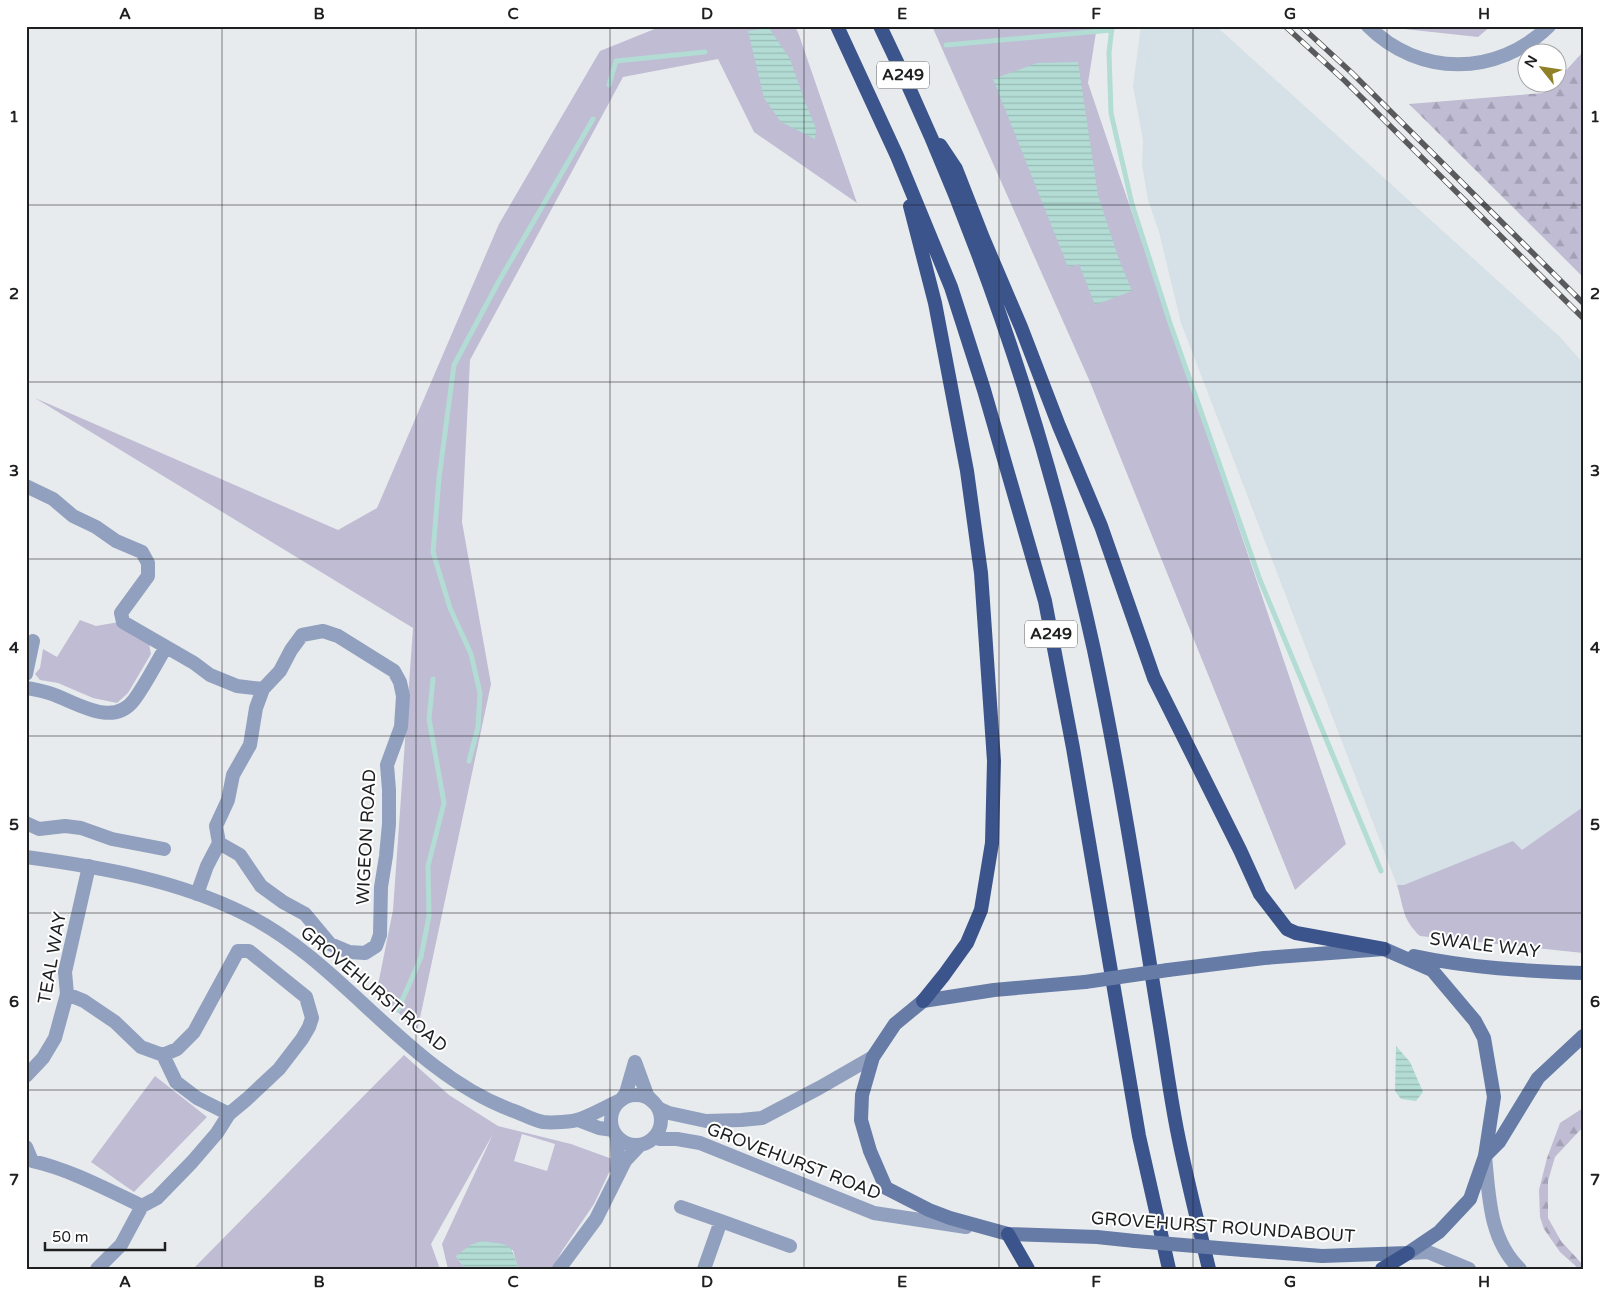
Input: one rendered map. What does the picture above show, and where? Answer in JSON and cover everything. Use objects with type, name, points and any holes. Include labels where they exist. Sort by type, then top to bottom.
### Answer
[{"type":"highway","name":"A249","points":[[837,26],[897,156],[951,287],[984,390],[1045,601],[1073,748],[1138,1136],[1169,1269]]},
{"type":"highway","name":"A249","points":[[880,26],[926,124],[982,267],[1018,368],[1078,578],[1116,767],[1177,1130],[1209,1269]]},
{"type":"highway","name":"A249","points":[[926,124],[956,169],[1101,526],[1154,678],[1260,894],[1288,929],[1296,933],[1384,949]]},
{"type":"highway","name":"A249","points":[[897,156],[935,303],[967,471],[981,573],[994,761],[992,843],[981,910],[967,943],[923,1001]]},
{"type":"highway","points":[[1008,1234],[1028,1269]]},
{"type":"highway","points":[[1382,1269],[1408,1253]]},
{"type":"main road","points":[[923,1001],[994,990],[1085,982],[1264,958],[1384,949],[1432,970],[1475,1021],[1484,1038],[1494,1097],[1485,1156],[1470,1199],[1439,1232],[1408,1253]]},
{"type":"main road","name":"SWALE WAY","points":[[1384,949],[1437,961],[1527,971],[1583,973]]},
{"type":"main road","name":"GROVEHURST ROUNDABOUT","points":[[923,1001],[895,1024],[873,1057],[862,1095],[861,1120],[870,1150],[886,1188],[929,1210],[950,1218],[1008,1234],[1135,1240],[1322,1256],[1408,1253]]},
{"type":"main road","points":[[1485,1156],[1499,1142],[1538,1078],[1583,1036]]},
{"type":"street","points":[[1368,26],[1389,45],[1411,56],[1436,62],[1464,65],[1495,60],[1524,46],[1549,26]]},
{"type":"street","points":[[26,486],[53,500],[73,516],[96,526],[116,541],[142,552],[148,563],[148,576],[121,613],[123,622],[210,675],[238,686],[263,689],[256,708],[250,744],[233,775],[228,800],[216,826],[219,843],[207,866],[197,894]]},
{"type":"street","name":"WIGEON ROAD","points":[[219,843],[240,855],[261,886],[283,902],[305,914],[330,944],[349,952],[365,953],[376,946],[380,934],[381,887],[389,824],[390,790],[387,765],[401,726],[403,696],[400,682],[394,671],[380,661],[338,636],[323,632],[302,635],[291,650],[280,671],[263,689]]},
{"type":"street","points":[[26,674],[33,641]]},
{"type":"street","points":[[26,688],[50,693],[92,710],[111,714],[121,712],[133,702],[166,648]]},
{"type":"street","points":[[26,823],[39,828],[65,826],[80,828],[112,839],[164,849]]},
{"type":"street","name":"GROVEHURST ROAD","points":[[26,856],[89,866],[172,886],[245,914],[284,937],[328,971],[422,1056],[464,1086],[497,1104],[542,1122],[578,1120],[621,1100]]},
{"type":"street","name":"TEAL WAY","points":[[26,1076],[43,1058],[55,1038],[67,994],[65,972],[89,866]]},
{"type":"street","points":[[67,994],[84,1000],[116,1022],[141,1047],[163,1055],[177,1049],[194,1032],[238,951],[249,952],[306,997],[312,1018],[302,1039],[279,1069],[248,1099],[229,1114],[218,1133],[157,1198],[142,1206],[121,1245],[97,1269]]},
{"type":"street","points":[[163,1055],[176,1082],[197,1098],[229,1114]]},
{"type":"street","name":"GROVEHURST ROAD","points":[[655,1105],[669,1113],[706,1121],[762,1118],[873,1057]]},
{"type":"street","points":[[615,1134],[624,1142],[640,1145],[654,1137],[661,1125],[660,1113],[647,1094],[635,1062],[626,1093],[612,1114],[611,1122],[615,1134],[618,1160],[615,1179]]},
{"type":"street","points":[[621,1100],[629,1096],[645,1097],[655,1105]]},
{"type":"street","name":"GROVEHURST ROAD","points":[[578,1120],[615,1134]]},
{"type":"street","name":"GROVEHURST ROAD","points":[[654,1137],[700,1143],[874,1213],[1008,1234]]},
{"type":"street","points":[[559,1269],[596,1219],[625,1161],[640,1145]]},
{"type":"street","points":[[26,1147],[29,1165],[46,1164],[95,1183],[142,1206]]},
{"type":"street","points":[[1485,1156],[1491,1211],[1496,1231],[1510,1260],[1520,1269]]},
{"type":"street","points":[[681,1208],[790,1246]]},
{"type":"street","points":[[704,1269],[721,1221]]},
{"type":"street","points":[[1408,1253],[1428,1252],[1469,1269]]},
{"type":"shaded area","points":[[1141,26],[1216,26],[1560,337],[1583,363],[1583,807],[1522,850],[1404,885],[1397,885],[1181,323],[1159,232],[1148,200],[1142,165],[1143,140],[1133,86]]},
{"type":"shaded area","points":[[769,28],[790,59],[816,128],[815,139],[781,122],[764,98],[748,31]]},
{"type":"shaded area","points":[[1078,62],[1098,195],[1118,257],[1132,291],[1095,305],[1079,264],[1068,267],[993,79],[1037,63]]},
{"type":"shaded area","points":[[1396,1046],[1410,1062],[1423,1092],[1416,1101],[1401,1099],[1395,1091]]},
{"type":"shaded area","points":[[482,1241],[508,1246],[513,1253],[518,1269],[465,1269],[456,1256],[470,1245]]},
{"type":"green space","points":[[662,26],[795,26],[857,203],[754,132],[718,59],[623,77],[470,360],[462,522],[491,684],[417,1032],[377,990],[393,910],[413,628],[35,398],[338,530],[377,508],[499,224],[600,51]]},
{"type":"green space","points":[[932,26],[1097,26],[1088,83],[1346,844],[1295,890],[1090,382]]},
{"type":"green space","points":[[1393,26],[1491,26],[1478,37],[1395,28]]},
{"type":"green space","points":[[1583,52],[1583,277],[1409,104],[1544,92],[1566,92],[1566,70]]},
{"type":"green space","points":[[80,620],[96,626],[119,622],[149,644],[151,654],[128,693],[117,703],[93,698],[58,683],[40,680],[35,674],[40,668],[43,649],[57,657]]},
{"type":"green space","points":[[1583,807],[1583,953],[1420,936],[1414,930],[1404,913],[1397,885],[1404,885],[1513,841],[1522,850]]},
{"type":"green space","points":[[404,1055],[449,1095],[498,1126],[571,1144],[615,1160],[594,1204],[552,1269],[518,1269],[513,1250],[456,1256],[465,1269],[448,1269],[442,1244],[493,1134],[431,1244],[440,1269],[193,1269]],"holes":[[[522,1134],[555,1144],[547,1171],[514,1161]]]},
{"type":"green space","points":[[155,1076],[207,1117],[134,1192],[91,1162]]},
{"type":"green space","points":[[1583,1108],[1583,1127],[1555,1157],[1548,1181],[1548,1218],[1561,1241],[1583,1265],[1583,1269],[1579,1269],[1560,1252],[1544,1229],[1540,1217],[1539,1190],[1547,1158],[1560,1123]]},
{"type":"waterway","points":[[1112,26],[1109,53],[1111,113],[1132,204],[1170,323],[1260,580],[1381,871]]},
{"type":"waterway","points":[[946,45],[1112,30]]},
{"type":"waterway","points":[[609,85],[616,61],[705,52]]},
{"type":"waterway","points":[[469,761],[478,727],[480,693],[471,654],[450,608],[433,552],[439,478],[454,365],[499,281],[593,119]]},
{"type":"waterway","points":[[398,1010],[421,957],[429,916],[428,866],[444,803],[429,719],[433,679]]},
{"type":"railway","points":[[1285,26],[1345,81],[1583,318]]},
{"type":"railway","points":[[1301,26],[1352,73],[1583,303]]}]
